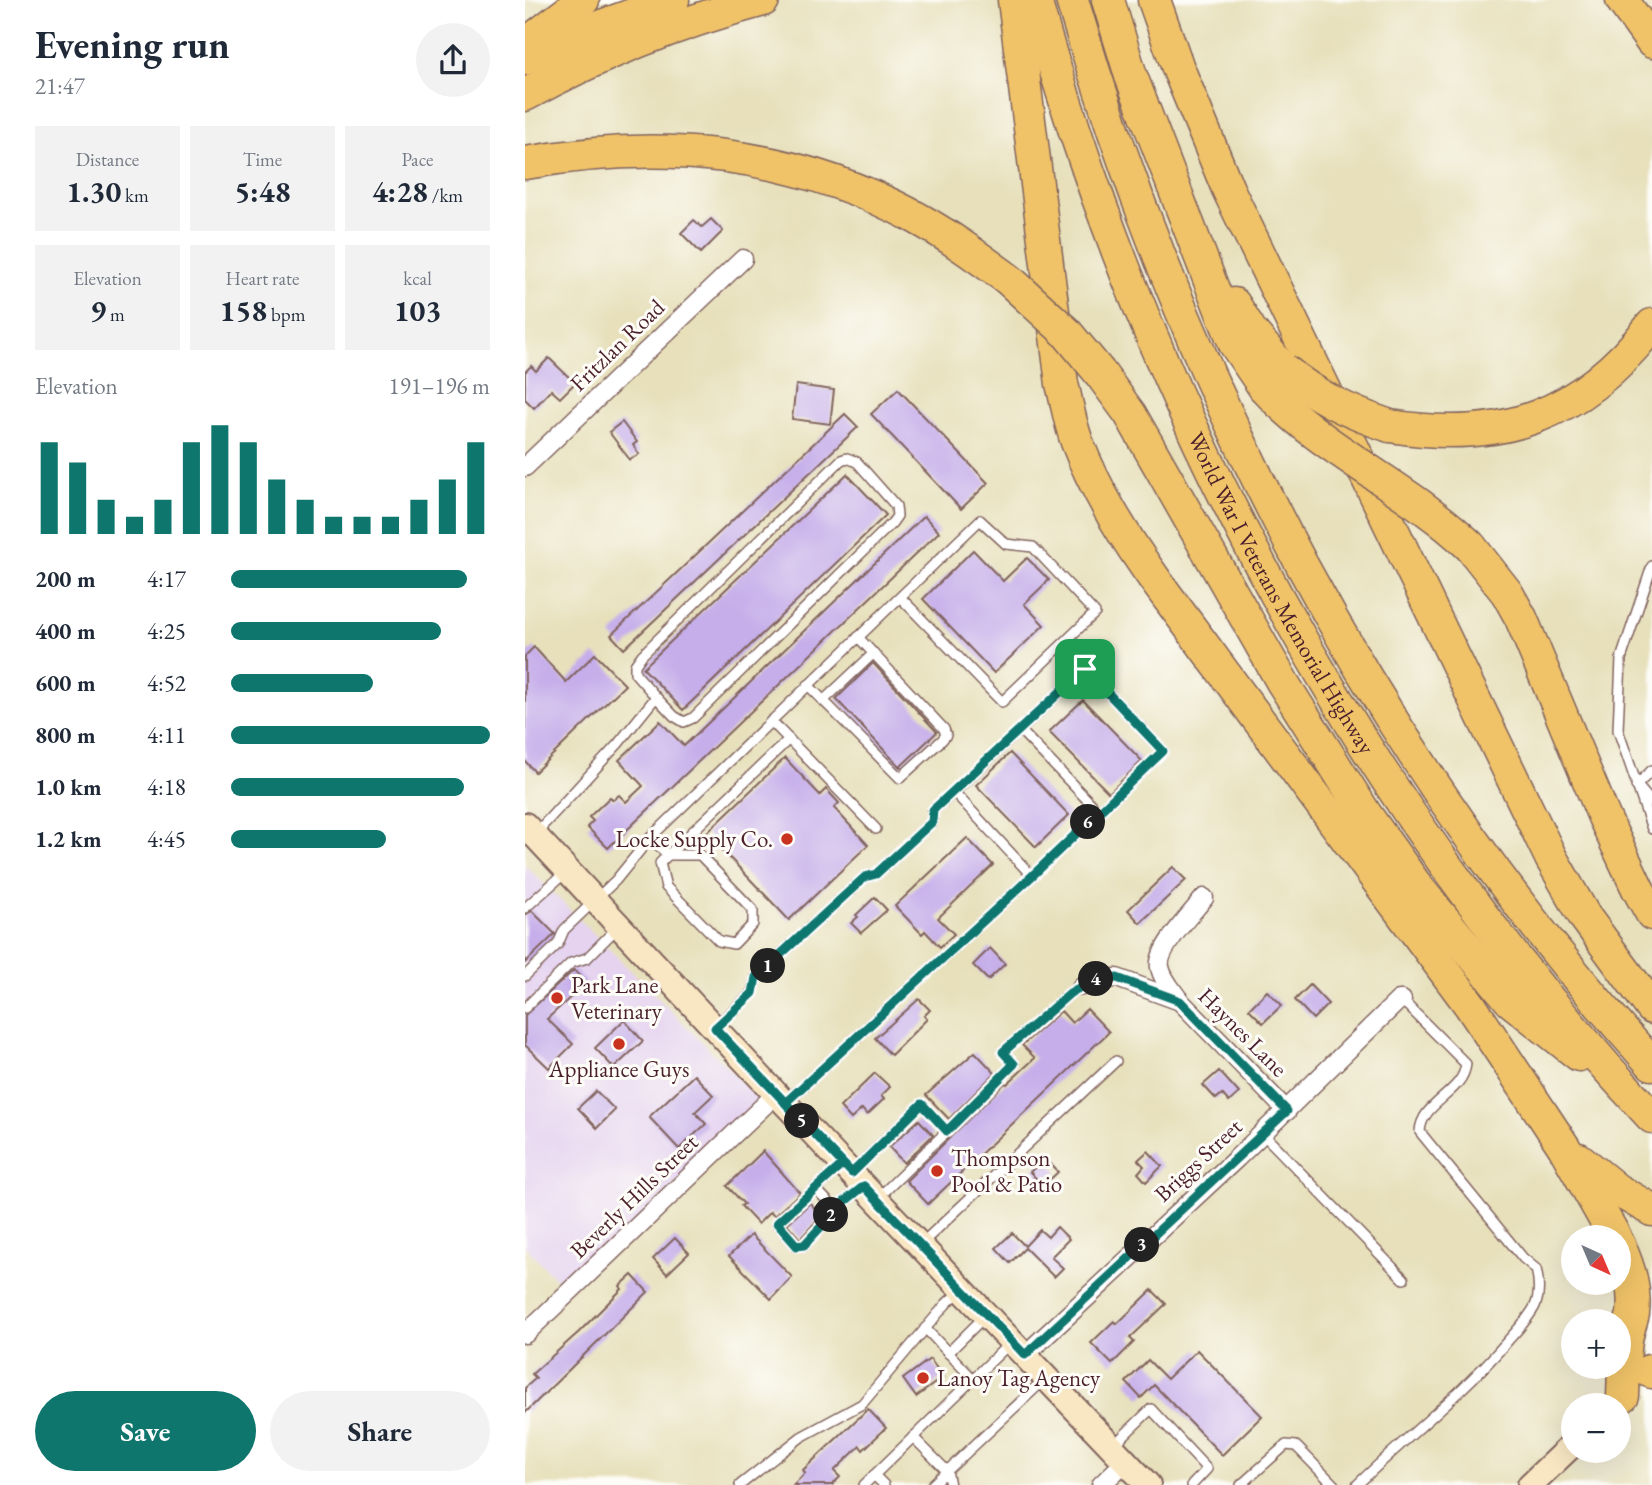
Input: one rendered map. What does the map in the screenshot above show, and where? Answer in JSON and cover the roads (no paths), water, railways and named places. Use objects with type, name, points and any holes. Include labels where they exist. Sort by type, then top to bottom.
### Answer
[{"type":"highway","points":[[525,45],[583,0]]},
{"type":"highway","points":[[525,59],[599,27],[673,0]]},
{"type":"highway","points":[[525,95],[647,39],[722,11],[763,0]]},
{"type":"highway","points":[[1014,0],[1062,384],[1076,440],[1096,486],[1129,543],[1470,1005],[1564,1147],[1608,1225]]},
{"type":"highway","name":"World War I Veterans Memorial Highway","points":[[1035,0],[1074,125],[1114,238],[1157,345],[1232,509],[1287,614],[1389,782],[1451,872],[1556,1007],[1644,1109]]},
{"type":"highway","name":"World War I Veterans Memorial Highway","points":[[1072,0],[1109,116],[1177,302],[1229,422],[1299,561],[1388,717],[1450,808],[1566,964],[1652,1064]]},
{"type":"highway","points":[[1108,0],[1131,76],[1158,149],[1273,378],[1300,422],[1446,523],[1470,546],[1507,593],[1521,618],[1604,817],[1637,889],[1652,914]]},
{"type":"highway","points":[[1154,0],[1178,68],[1228,189],[1552,858],[1585,917],[1652,1008]]},
{"type":"highway","points":[[1622,0],[1652,42]]},
{"type":"highway","points":[[1649,0],[1652,4]]},
{"type":"highway","points":[[525,163],[594,153],[656,150],[705,152],[771,163],[857,191],[914,216],[1008,279],[1066,332],[1100,373],[1137,426],[1328,757],[1418,888],[1511,1001],[1644,1109]]},
{"type":"highway","points":[[1273,378],[1358,416],[1390,426],[1460,433],[1489,430],[1542,415],[1567,403],[1613,370],[1652,325]]},
{"type":"highway","points":[[1564,1147],[1617,1190],[1652,1210]]},
{"type":"highway","points":[[1619,1393],[1626,1342],[1633,1316],[1631,1283]]},
{"type":"main road","points":[[530,830],[1148,1485]]},
{"type":"main road","points":[[1627,1393],[1651,1370]]},
{"type":"main road","points":[[1530,1485],[1561,1455]]},
{"type":"street","name":"Fritzlan Road","points":[[525,467],[743,259]]},
{"type":"street","points":[[1180,1001],[1162,974],[1160,958],[1166,946],[1204,898]]},
{"type":"street","name":"Haynes Lane","points":[[1082,986],[1093,980],[1117,978],[1180,1001],[1287,1111]]},
{"type":"street","name":"Briggs Street","points":[[1018,1348],[1263,1134],[1402,1000]]},
{"type":"street","name":"Beverly Hills Street","points":[[525,1334],[780,1098]]},
{"type":"street","points":[[1101,1485],[1118,1454]]},
{"type":"lane","points":[[847,457],[857,462],[896,506],[897,516],[892,523],[693,718],[684,722],[674,716],[656,697],[635,673],[635,665],[642,655],[841,460],[847,457]]},
{"type":"lane","points":[[525,976],[558,944],[565,930],[616,880],[650,838],[771,720],[980,520],[1006,544],[1033,547],[1095,612],[1002,702],[900,597]]},
{"type":"lane","points":[[1652,566],[1621,659],[1618,730],[1652,829]]},
{"type":"lane","points":[[808,685],[899,778],[942,740],[946,734],[944,729],[858,637]]},
{"type":"lane","points":[[823,701],[874,653]]},
{"type":"lane","points":[[715,1028],[753,993],[756,977],[865,877],[876,874],[932,822],[933,810],[1085,669],[1163,751],[1032,876],[780,1098]]},
{"type":"lane","points":[[530,830],[618,744],[656,697]]},
{"type":"lane","points":[[771,720],[876,829]]},
{"type":"lane","points":[[1020,730],[1098,812]]},
{"type":"lane","points":[[650,838],[668,855],[701,855],[753,910],[753,925],[734,944],[719,941],[666,887],[660,863],[668,855],[789,739]]},
{"type":"lane","points":[[1636,786],[1652,770]]},
{"type":"lane","points":[[1636,786],[1652,803]]},
{"type":"lane","points":[[954,792],[1032,876]]},
{"type":"lane","points":[[525,908],[567,871]]},
{"type":"lane","points":[[525,1008],[571,963],[587,958],[619,926]]},
{"type":"lane","points":[[947,1131],[922,1104],[859,1181],[836,1210],[804,1245],[797,1246],[777,1223],[814,1188],[859,1181],[947,1131],[1014,1064],[1003,1052],[1070,993],[1082,986]]},
{"type":"lane","points":[[1357,1485],[1483,1370],[1537,1302],[1539,1280],[1536,1269],[1523,1258],[1420,1132],[1420,1122],[1426,1114],[1462,1080],[1466,1064],[1402,1000]]},
{"type":"lane","points":[[920,1245],[1116,1061]]},
{"type":"lane","points":[[1263,1134],[1403,1279]]},
{"type":"lane","points":[[814,1188],[836,1210]]},
{"type":"lane","points":[[740,1485],[801,1437],[862,1404],[925,1328],[962,1289]]},
{"type":"lane","points":[[948,1353],[987,1314]]},
{"type":"lane","points":[[925,1328],[973,1379]]},
{"type":"lane","points":[[864,1485],[973,1379],[1018,1348]]},
{"type":"lane","points":[[932,1485],[1046,1378]]},
{"type":"lane","points":[[1118,1454],[1151,1409],[1207,1469],[1192,1485]]},
{"type":"lane","points":[[913,1437],[947,1471],[950,1485]]},
{"type":"lane","points":[[1241,1485],[1286,1445],[1291,1444],[1334,1485]]},
{"type":"lane","points":[[874,1475],[884,1485]]},
{"type":"place","name":"Locke Supply Co.","points":[[787,839]]},
{"type":"place","name":"Park Lane Veterinary","points":[[557,998]]},
{"type":"place","name":"Appliance Guys","points":[[619,1044]]},
{"type":"place","name":"Thompson Pool & Patio","points":[[937,1171]]},
{"type":"place","name":"Lanoy Tag Agency","points":[[923,1378]]}]
